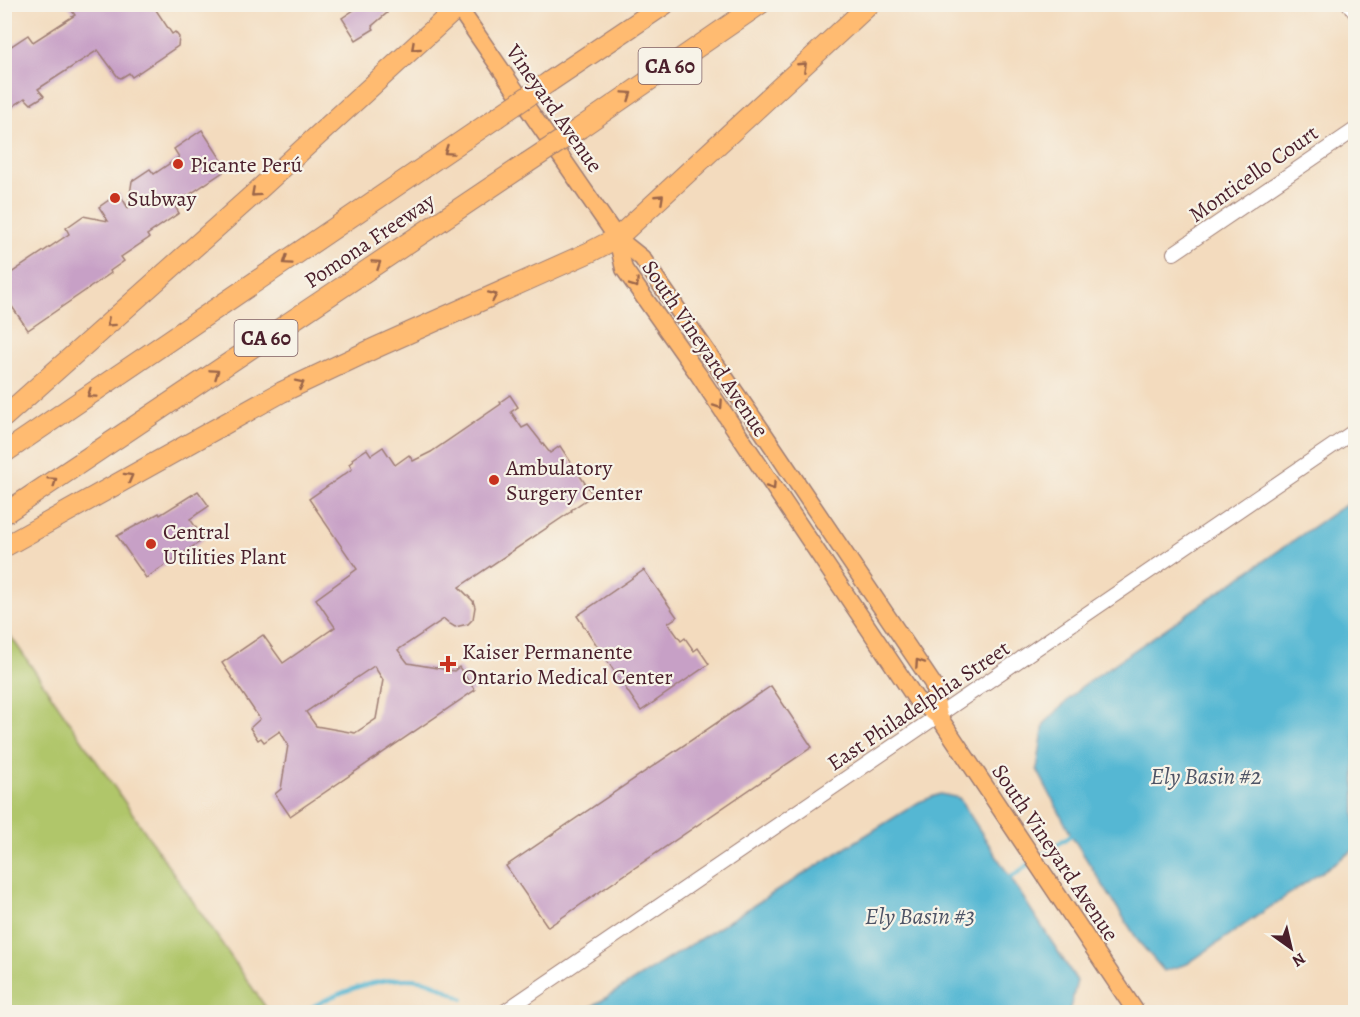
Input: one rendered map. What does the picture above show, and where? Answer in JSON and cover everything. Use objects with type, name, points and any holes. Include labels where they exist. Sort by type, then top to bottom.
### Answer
[{"type":"highway","name":"Pomona Freeway","points":[[4,453],[665,4]]},
{"type":"highway","name":"Pomona Freeway","points":[[4,514],[580,128],[760,4]]},
{"type":"highway","points":[[4,547],[282,392],[617,238],[870,4]]},
{"type":"highway","points":[[4,417],[237,209],[459,5]]},
{"type":"main road","name":"Vineyard Avenue","points":[[459,5],[617,238]]},
{"type":"main road","name":"South Vineyard Avenue","points":[[617,238],[642,258],[933,684],[939,717],[1136,1012]]},
{"type":"street","points":[[1349,4],[1356,14]]},
{"type":"street","name":"Monticello Court","points":[[1174,253],[1356,129]]},
{"type":"street","name":"East Philadelphia Street","points":[[504,1012],[1356,430]]},
{"type":"green space","points":[[5,628],[269,1012],[5,1012]]},
{"type":"water","name":"Ely Basin #2","points":[[1355,498],[1355,849],[1187,964],[1164,971],[1139,942],[1071,835],[1037,769],[1044,724],[1081,687]]},
{"type":"water","name":"Ely Basin #3","points":[[940,794],[959,798],[1077,981],[1069,1012],[583,1012],[919,802]]},
{"type":"building","points":[[67,4],[152,4],[172,34],[175,32],[179,37],[178,46],[132,77],[129,73],[121,78],[98,50],[38,89],[44,96],[31,104],[25,98],[4,113],[4,51],[28,35],[33,42],[75,15]]},
{"type":"building","points":[[363,4],[381,4],[387,13],[372,26],[374,29],[356,40],[342,18]]},
{"type":"building","points":[[202,130],[223,162],[218,165],[223,172],[174,205],[179,213],[147,235],[149,238],[121,257],[124,261],[110,271],[111,273],[28,330],[4,295],[4,278],[69,234],[66,228],[83,216],[108,221],[99,207],[119,193],[128,208],[132,181],[150,169],[154,174],[179,157],[174,149]]},
{"type":"building","points":[[510,395],[518,407],[511,412],[522,428],[528,425],[550,453],[560,446],[593,495],[459,587],[473,601],[475,607],[473,619],[468,624],[455,627],[444,619],[398,650],[408,663],[454,671],[459,667],[475,690],[290,816],[275,794],[281,789],[288,745],[280,731],[264,742],[261,738],[258,740],[250,728],[260,719],[222,663],[263,635],[283,663],[335,627],[316,599],[357,569],[309,499],[352,469],[349,464],[353,461],[352,459],[367,449],[371,455],[383,447],[395,465],[409,455],[413,461],[431,452],[501,404],[500,402]],"holes":[[[374,666],[383,680],[376,719],[355,733],[316,726],[306,712]]]},
{"type":"building","name":"Central Utilities Plant","points":[[198,491],[209,506],[190,519],[204,539],[146,578],[117,536],[159,513],[160,515]]},
{"type":"building","points":[[644,570],[677,617],[668,623],[681,641],[685,638],[694,651],[698,648],[709,664],[641,711],[577,616]]},
{"type":"building","points":[[771,686],[812,747],[548,927],[506,866]]},
{"type":"waterway","points":[[1039,857],[1071,835]]},
{"type":"waterway","points":[[1010,878],[1031,863]]},
{"type":"waterway","points":[[304,1012],[344,992],[390,980],[425,981],[463,999]]},
{"type":"place","name":"Picante Perú","points":[[178,164]]},
{"type":"place","name":"Subway","points":[[115,198]]},
{"type":"place","name":"Ambulatory Surgery Center","points":[[494,480]]},
{"type":"place","name":"Central Utilities Plant","points":[[151,544]]},
{"type":"place","name":"Kaiser Permanente Ontario Medical Center","points":[[448,664]]}]
